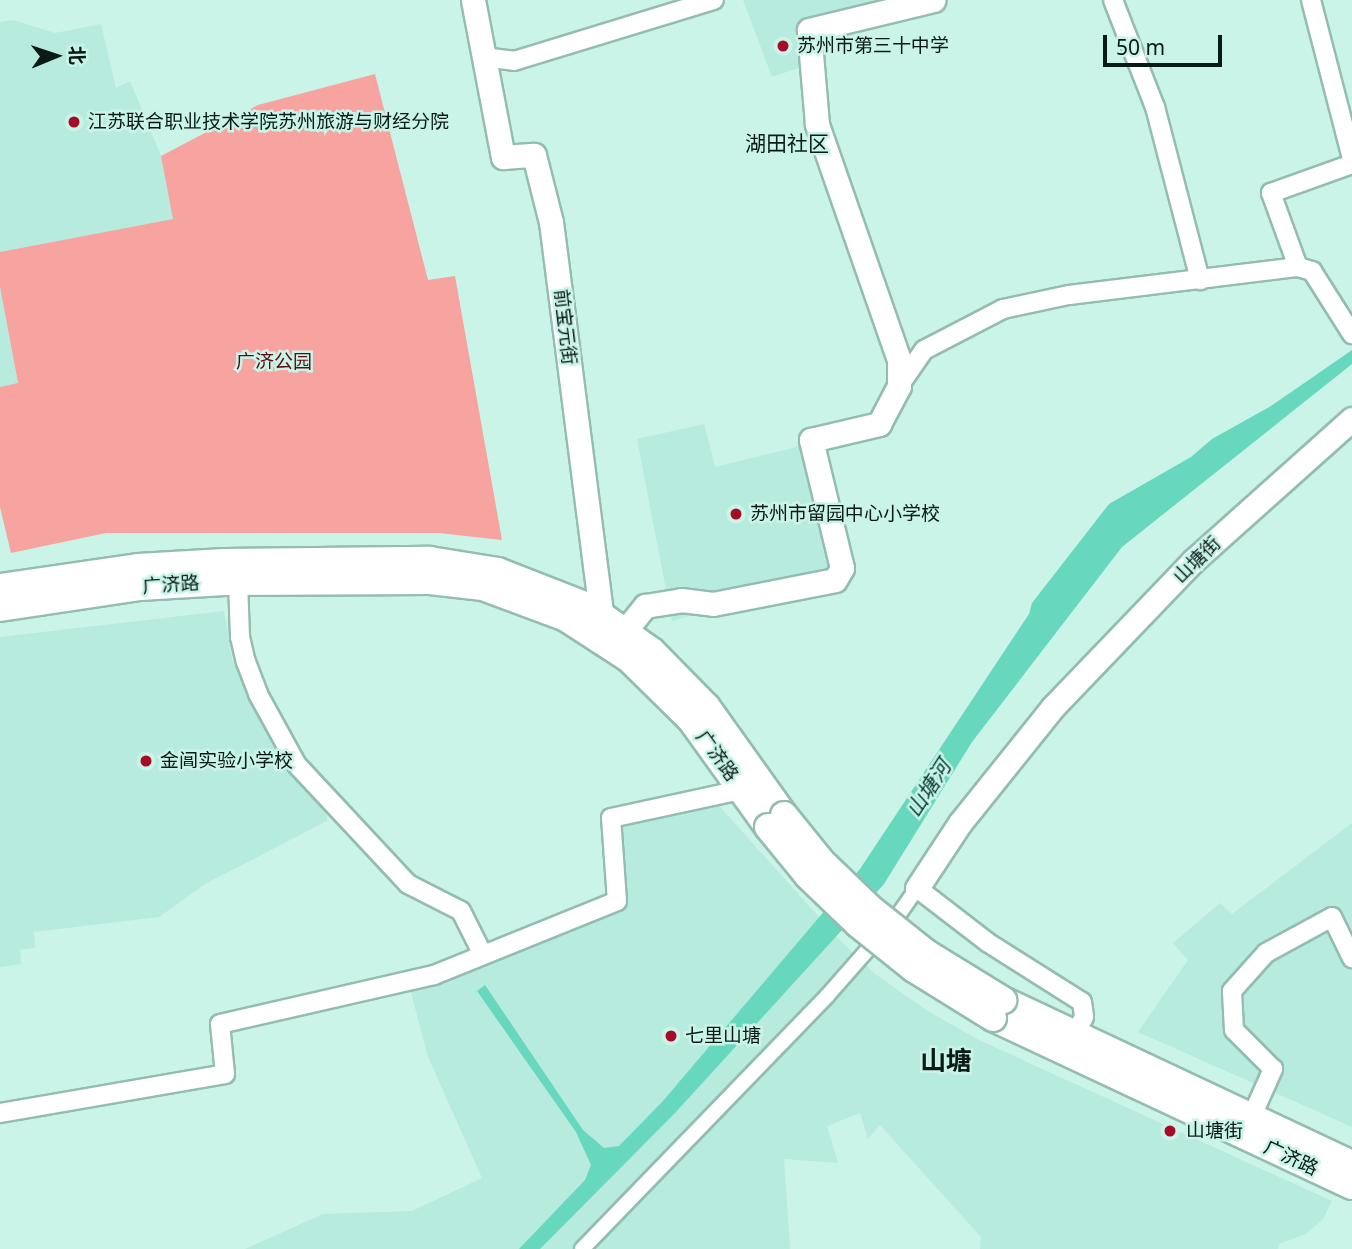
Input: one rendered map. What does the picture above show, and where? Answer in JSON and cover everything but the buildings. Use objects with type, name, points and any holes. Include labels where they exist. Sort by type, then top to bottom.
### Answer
[{"type":"main road","name":"广济路","points":[[0,587],[169,564],[446,561],[523,578],[608,630],[701,701],[808,876],[858,924],[932,981],[1074,1037],[1352,1164]]},
{"type":"main road","name":"广济路","points":[[0,608],[140,587],[238,582],[464,583],[608,630],[675,702],[741,790],[776,821]]},
{"type":"main road","name":"广济路","points":[[998,1009],[1352,1186]]},
{"type":"street","points":[[473,0],[483,57],[514,61],[714,0]]},
{"type":"street","points":[[899,386],[899,360],[817,124],[809,30],[933,0]]},
{"type":"street","points":[[1113,0],[1154,107],[1200,280]]},
{"type":"street","points":[[1311,0],[1352,158]]},
{"type":"street","name":"前宝元街","points":[[483,57],[503,157],[534,155],[551,222],[608,630]]},
{"type":"street","points":[[1298,267],[1271,193],[1352,164]]},
{"type":"street","points":[[608,630],[645,606],[681,600],[713,604],[835,580],[842,568],[811,440],[879,424],[899,386],[924,351],[1003,309],[1069,295],[1298,267],[1312,271],[1352,334]]},
{"type":"street","name":"山塘街","points":[[582,1249],[827,996],[917,888],[960,823],[1053,708],[1193,561],[1352,418]]},
{"type":"street","points":[[238,582],[240,637],[246,662],[258,694],[298,765],[408,884],[461,911],[482,953]]},
{"type":"street","points":[[0,1112],[225,1074],[220,1024],[434,975],[482,953],[617,901],[611,818],[741,790]]},
{"type":"street","points":[[917,888],[987,942],[1082,1002],[1084,1017],[1074,1037]]},
{"type":"street","points":[[1251,1118],[1273,1069],[1234,1030],[1232,991],[1266,953],[1332,917],[1352,958]]},
{"type":"shaded area","name":"苏州市第三十中学","points":[[743,0],[915,0],[801,28],[810,64],[772,77]]},
{"type":"shaded area","name":"江苏联合职业技术学院苏州旅游与财经分院","points":[[13,20],[55,33],[101,24],[116,88],[130,81],[161,156],[174,219],[0,252],[0,22]]},
{"type":"shaded area","points":[[0,287],[18,384],[0,387]]},
{"type":"shaded area","name":"苏州市留园中心小学校","points":[[704,424],[715,467],[800,446],[836,561],[824,578],[672,621],[637,439]]},
{"type":"shaded area","name":"金阊实验小学校","points":[[224,611],[232,659],[244,686],[327,813],[327,821],[205,884],[159,917],[34,932],[35,948],[20,950],[21,964],[0,967],[0,637]]},
{"type":"shaded area","name":"七里山塘","points":[[713,799],[837,937],[874,973],[926,1010],[979,1040],[1332,1201],[1323,1219],[1306,1234],[1279,1244],[1278,1249],[980,1249],[981,1237],[880,1125],[868,1139],[860,1113],[827,1126],[838,1163],[784,1159],[790,1249],[245,1249],[323,1214],[412,1211],[482,1178],[428,1057],[408,981],[616,901],[611,818]]},
{"type":"shaded area","points":[[1352,823],[1352,1127],[1138,1032],[1188,960],[1173,943],[1220,903],[1232,914]]},
{"type":"green space","name":"广济公园","points":[[375,74],[428,280],[455,276],[502,540],[439,533],[106,533],[11,553],[0,507],[0,387],[18,383],[0,287],[0,252],[173,219],[161,156],[258,105]]},
{"type":"water","name":"山塘河","points":[[1352,350],[1352,364],[1122,547],[972,742],[884,884],[675,1113],[540,1249],[519,1249],[585,1180],[591,1165],[576,1132],[477,991],[485,985],[583,1130],[604,1148],[619,1146],[663,1101],[860,869],[1029,614],[1032,603],[1109,504],[1191,457],[1212,439],[1271,406]]},
{"type":"place","name":"苏州市第三十中学","points":[[783,46]]},
{"type":"place","name":"江苏联合职业技术学院苏州旅游与财经分院","points":[[74,122]]},
{"type":"place","name":"苏州市留园中心小学校","points":[[736,514]]},
{"type":"place","name":"金阊实验小学校","points":[[146,761]]},
{"type":"place","name":"七里山塘","points":[[671,1036]]},
{"type":"place","name":"山塘街","points":[[1170,1131]]},
{"type":"district","name":"湖田社区","points":[[787,143]]},
{"type":"district","name":"山塘","points":[[946,1061]]}]
